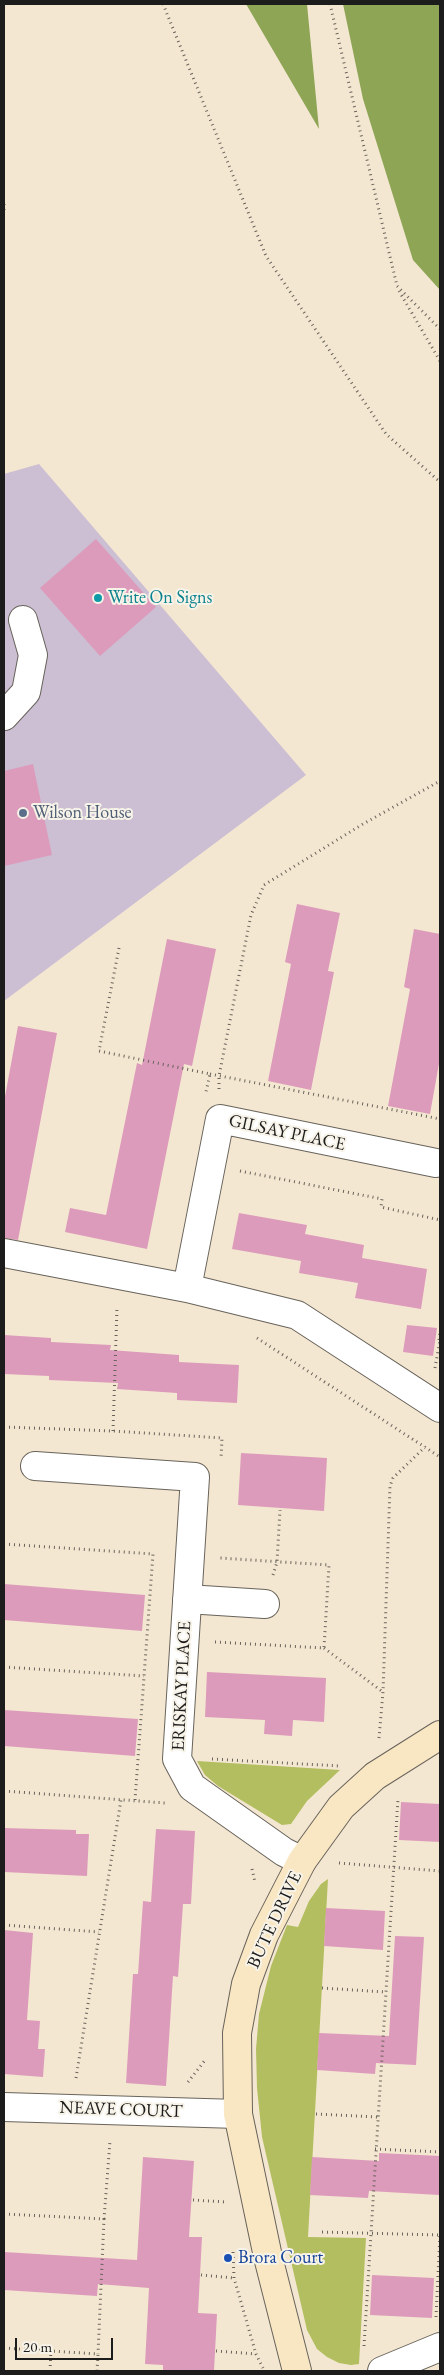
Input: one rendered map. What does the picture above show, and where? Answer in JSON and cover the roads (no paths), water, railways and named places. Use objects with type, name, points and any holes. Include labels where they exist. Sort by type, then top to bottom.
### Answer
[{"type":"street","points":[[4,716],[26,692],[32,655],[22,620]]},
{"type":"street","name":"GILSAY PLACE","points":[[187,1288],[212,1110],[436,1163]]},
{"type":"street","points":[[4,1253],[187,1288],[297,1315],[440,1408]]},
{"type":"street","name":"ERISKAY PLACE","points":[[35,1466],[195,1477],[177,1759],[192,1787],[284,1852],[302,1861]]},
{"type":"street","name":"ERISKAY PLACE","points":[[187,1599],[265,1604]]},
{"type":"street","name":"BUTE DRIVE","points":[[297,2371],[268,2257],[238,2114],[237,2033],[246,1984],[264,1935],[302,1861],[342,1807],[376,1776],[440,1735]]},
{"type":"street","name":"NEAVE COURT","points":[[4,2106],[238,2114]]},
{"type":"street","points":[[382,2371],[437,2336]]},
{"type":"place","name":"Write On Signs","points":[[98,598]]},
{"type":"place","name":"Wilson House","points":[[23,813]]},
{"type":"place","name":"Brora Court","points":[[228,2258]]}]
